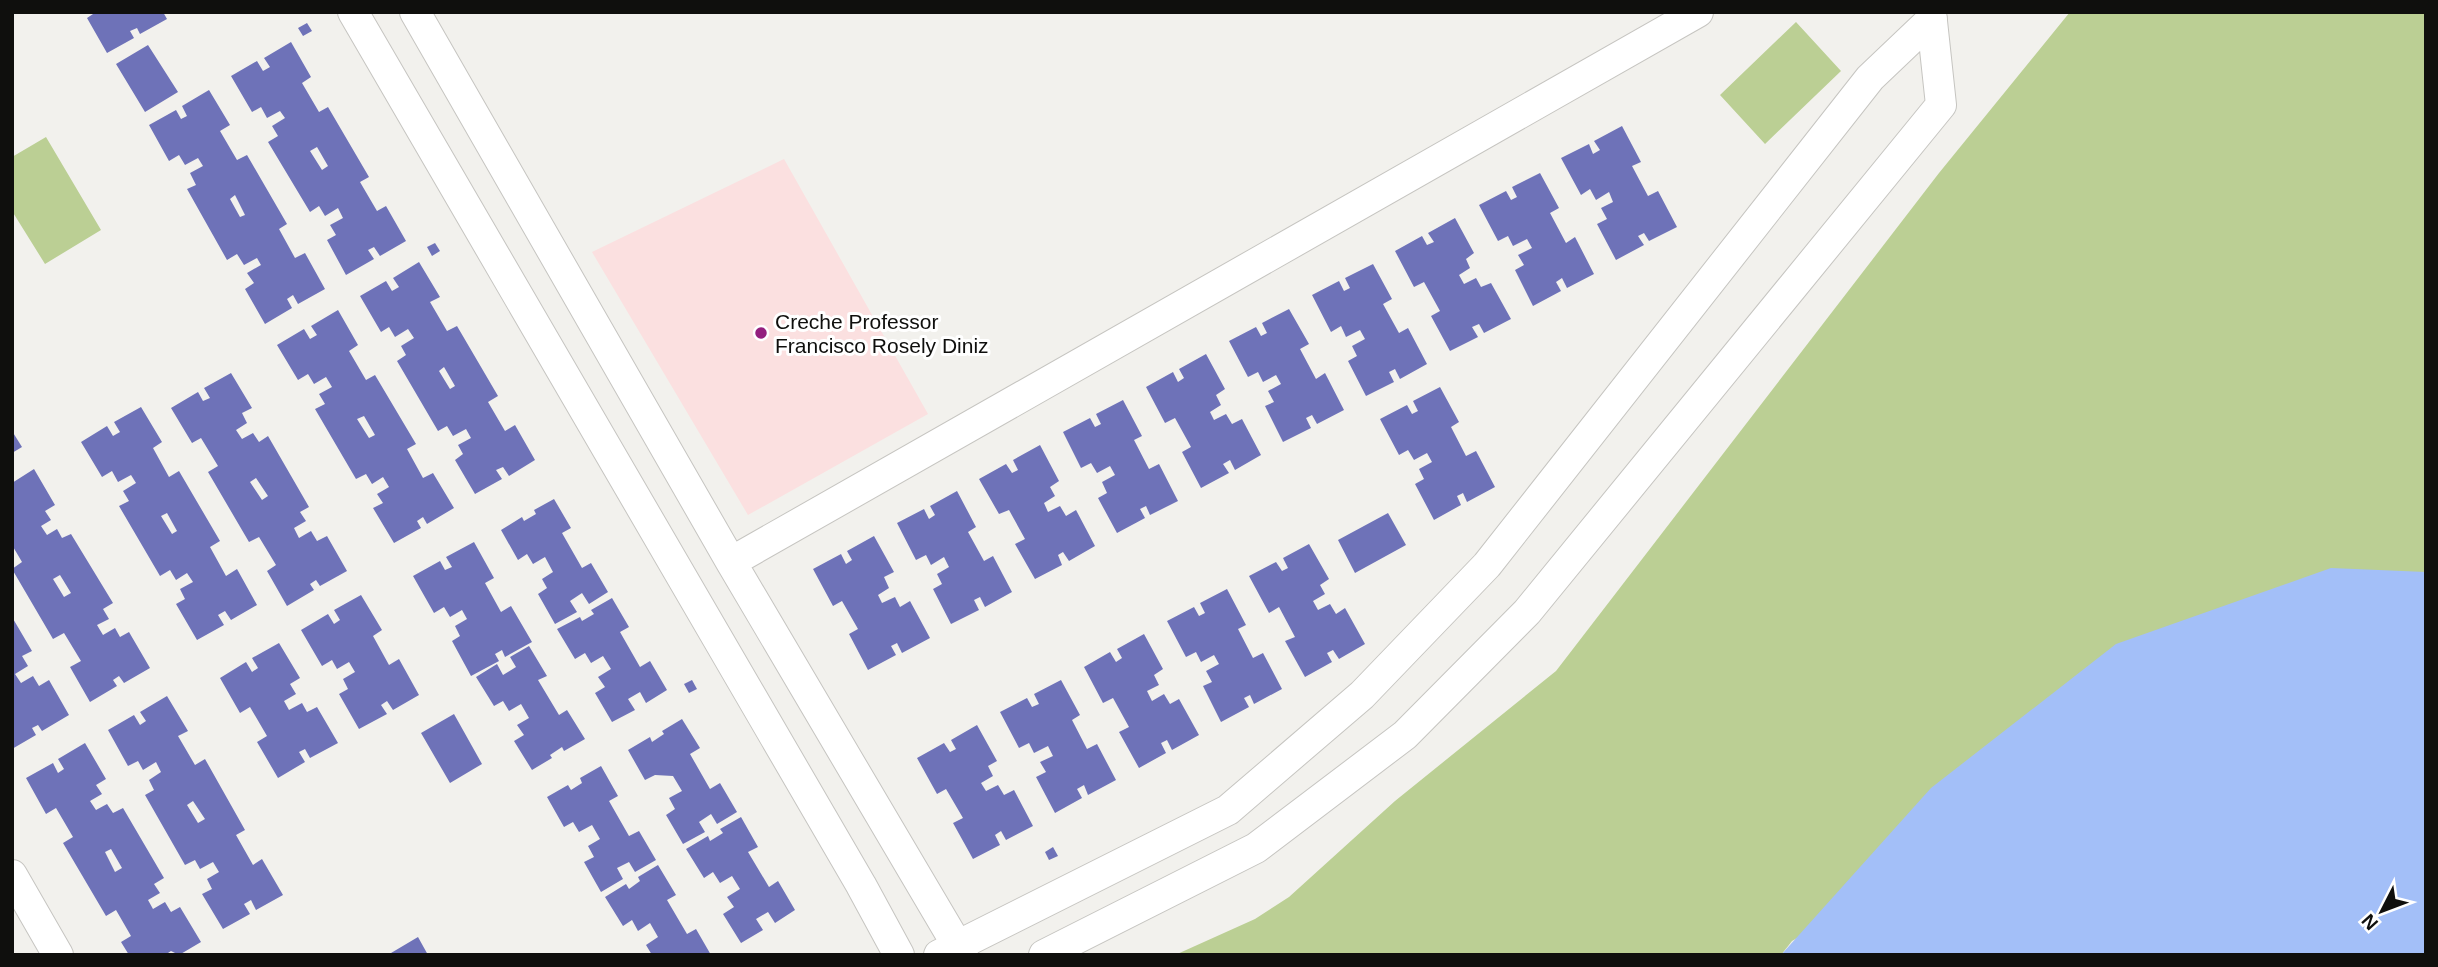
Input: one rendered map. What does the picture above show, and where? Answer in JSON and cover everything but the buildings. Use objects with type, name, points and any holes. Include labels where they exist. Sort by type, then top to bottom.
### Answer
[{"type":"street","points":[[353,12],[861,885],[898,955]]},
{"type":"street","points":[[415,12],[953,952],[1228,810],[1362,695],[1487,565],[1870,78],[1932,16]]},
{"type":"street","points":[[731,562],[1699,12]]},
{"type":"street","points":[[1044,955],[1256,848],[1405,734],[1527,612],[1941,105],[1932,16]]},
{"type":"street","points":[[1228,810],[1256,848]]},
{"type":"street","points":[[12,875],[58,955]]},
{"type":"shaded area","name":"Creche Professor Francisco Rosely Diniz","points":[[784,159],[928,414],[748,515],[592,252]]},
{"type":"green space","points":[[2070,12],[2426,12],[2426,572],[1792,941],[1781,955],[1175,955],[1255,919],[1289,897],[1395,801],[1556,671],[1939,173]]},
{"type":"green space","points":[[1796,22],[1841,71],[1765,144],[1720,95]]},
{"type":"green space","points":[[46,137],[101,230],[45,264],[12,211],[12,157]]},
{"type":"water","points":[[2331,568],[2426,572],[2426,955],[1781,955],[1931,788],[2116,644]]},
{"type":"place","name":"Creche Professor Francisco Rosely Diniz","points":[[761,333]]}]
